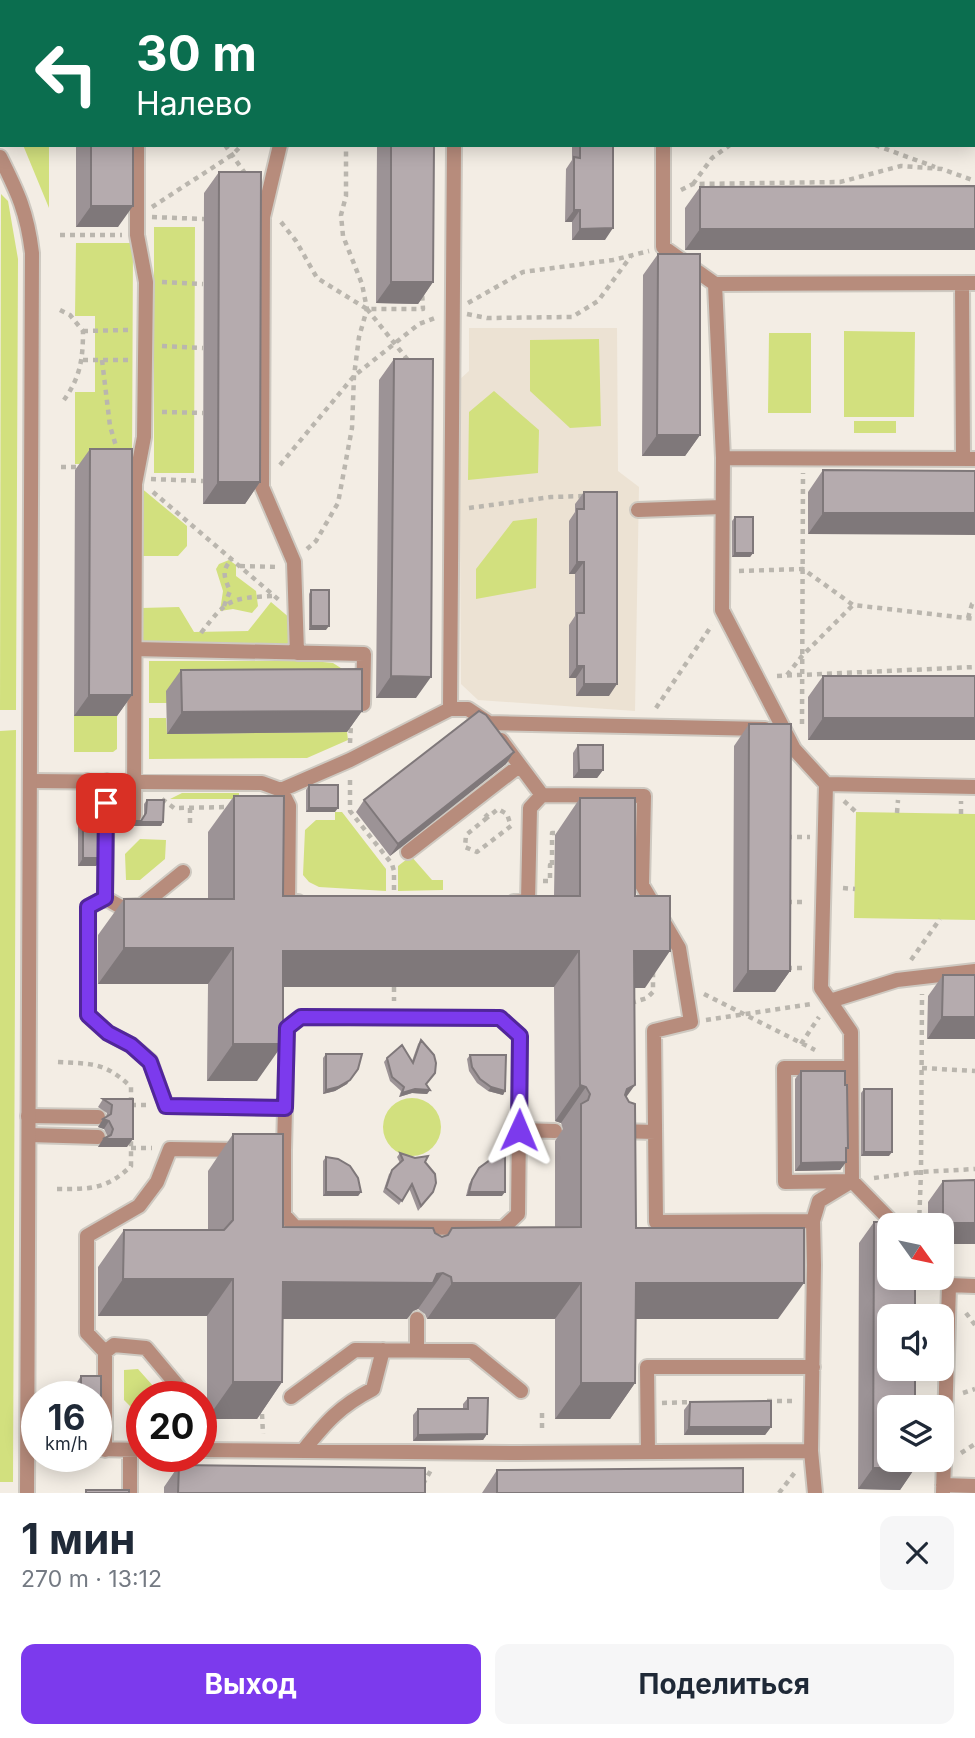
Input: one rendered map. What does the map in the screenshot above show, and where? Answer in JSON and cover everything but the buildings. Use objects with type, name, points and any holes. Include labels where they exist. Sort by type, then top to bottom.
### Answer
[{"type":"street","points":[[134,816],[137,467],[144,437],[146,330],[146,282],[137,235],[137,147]]},
{"type":"street","points":[[280,147],[263,218],[262,487],[294,564],[297,653]]},
{"type":"street","points":[[450,709],[454,147]]},
{"type":"street","points":[[663,147],[663,247],[715,284],[969,283],[969,459],[723,458]]},
{"type":"street","points":[[0,157],[20,195],[28,220],[33,253],[29,1116],[31,1381]]},
{"type":"street","points":[[715,284],[723,458],[722,610],[794,749],[826,785],[821,988],[851,1032],[852,1181],[883,1213]]},
{"type":"street","points":[[638,510],[722,506]]},
{"type":"street","points":[[134,649],[364,654],[363,704]]},
{"type":"street","points":[[281,790],[350,760],[450,709],[468,709],[489,723],[542,795]]},
{"type":"street","points":[[489,723],[785,730]]},
{"type":"street","points":[[408,852],[519,766]]},
{"type":"street","points":[[30,781],[262,783],[281,790],[289,806],[288,902],[312,902]]},
{"type":"street","points":[[87,824],[88,781]]},
{"type":"street","points":[[105,898],[107,781]]},
{"type":"street","points":[[826,785],[975,787]]},
{"type":"street","points":[[497,902],[528,901],[530,808],[542,795],[644,796],[642,885],[679,948],[691,1022],[654,1031],[656,1222],[813,1222]]},
{"type":"street","points":[[105,898],[121,907],[141,906],[184,872]]},
{"type":"street","points":[[105,898],[88,907],[88,1015],[108,1033],[131,1045],[150,1062],[166,1106],[285,1108]]},
{"type":"street","points":[[830,1001],[897,981],[975,971]]},
{"type":"street","points":[[301,1017],[500,1018],[520,1036],[518,1214],[503,1228],[417,1233],[295,1227],[284,1215],[285,1108],[287,1028],[301,1017]]},
{"type":"street","points":[[851,1068],[784,1068],[785,1182],[852,1181]]},
{"type":"street","points":[[29,1116],[98,1117]]},
{"type":"street","points":[[519,1130],[555,1131]]},
{"type":"street","points":[[610,1131],[655,1132]]},
{"type":"street","points":[[29,1135],[98,1137]]},
{"type":"street","points":[[104,1381],[105,1352],[87,1333],[88,1236],[139,1206],[157,1182],[170,1149],[284,1150]]},
{"type":"street","points":[[815,1493],[811,1451],[813,1222],[820,1201],[852,1181]]},
{"type":"street","points":[[954,1282],[975,1286]]},
{"type":"street","points":[[945,1290],[943,1489],[975,1486]]},
{"type":"street","points":[[417,1319],[417,1350]]},
{"type":"street","points":[[105,1352],[114,1345],[146,1348],[173,1381]]},
{"type":"street","points":[[291,1397],[355,1350],[472,1351],[521,1391]]},
{"type":"street","points":[[303,1451],[324,1424],[346,1403],[373,1389],[383,1350]]},
{"type":"street","points":[[648,1452],[647,1367],[813,1367]]},
{"type":"street","points":[[217,1450],[303,1451],[474,1446],[648,1452],[811,1451]]},
{"type":"street","points":[[27,1493],[29,1472]]},
{"type":"street","points":[[130,1493],[133,1472]]},
{"type":"path","points":[[226,147],[296,241],[317,278],[367,309],[416,369]]},
{"type":"path","points":[[137,217],[232,155],[240,147]]},
{"type":"path","points":[[240,566],[294,564],[316,541],[338,503],[352,428],[359,337],[367,309],[362,284],[343,236],[341,215],[346,196],[346,147]]},
{"type":"path","points":[[693,184],[712,158],[727,147]]},
{"type":"path","points":[[881,147],[975,181]]},
{"type":"path","points":[[663,199],[693,184],[839,182],[901,166],[942,169]]},
{"type":"path","points":[[137,217],[204,219]]},
{"type":"path","points":[[60,235],[137,235]]},
{"type":"path","points":[[262,487],[354,376],[419,324],[453,312],[523,272],[613,260],[663,247]]},
{"type":"path","points":[[453,312],[486,318],[572,317],[598,302],[631,255]]},
{"type":"path","points":[[146,282],[204,284]]},
{"type":"path","points":[[367,309],[423,309],[422,289]]},
{"type":"path","points":[[60,310],[70,315],[83,331],[83,360],[70,392],[61,404]]},
{"type":"path","points":[[83,331],[146,330]]},
{"type":"path","points":[[83,360],[203,348]]},
{"type":"path","points":[[102,360],[110,426],[122,467],[137,467]]},
{"type":"path","points":[[145,411],[203,413]]},
{"type":"path","points":[[794,749],[802,733],[803,458]]},
{"type":"path","points":[[61,467],[85,467]]},
{"type":"path","points":[[203,481],[146,479],[148,488],[296,616]]},
{"type":"path","points":[[460,510],[551,497],[590,496]]},
{"type":"path","points":[[224,607],[230,591],[222,574],[224,567],[232,559]]},
{"type":"path","points":[[722,565],[743,572],[803,569],[853,605],[975,619]]},
{"type":"path","points":[[187,651],[219,609],[238,598],[273,596]]},
{"type":"path","points":[[968,618],[975,602]]},
{"type":"path","points":[[768,696],[802,656],[853,605]]},
{"type":"path","points":[[646,725],[722,610]]},
{"type":"path","points":[[758,678],[975,667]]},
{"type":"path","points":[[350,760],[351,704],[363,704]]},
{"type":"path","points":[[350,783],[350,811],[392,864],[394,909]]},
{"type":"path","points":[[156,795],[174,808],[244,807]]},
{"type":"path","points":[[474,801],[488,817]]},
{"type":"path","points":[[190,808],[190,826]]},
{"type":"path","points":[[498,809],[507,814],[511,826],[477,852],[466,847],[466,835],[488,817],[498,809]]},
{"type":"path","points":[[550,881],[550,865],[553,865],[552,833],[572,833]]},
{"type":"path","points":[[776,837],[824,837]]},
{"type":"path","points":[[844,888],[855,889]]},
{"type":"path","points":[[776,902],[823,902]]},
{"type":"path","points":[[897,981],[940,919]]},
{"type":"path","points":[[775,968],[821,968]]},
{"type":"path","points":[[919,1213],[923,976]]},
{"type":"path","points":[[685,984],[851,1068]]},
{"type":"path","points":[[691,1022],[830,1001]]},
{"type":"path","points":[[784,1068],[830,1001]]},
{"type":"path","points":[[58,1062],[103,1066],[116,1073],[131,1087],[131,1116]]},
{"type":"path","points":[[922,1068],[975,1071]]},
{"type":"path","points":[[57,1189],[86,1189],[116,1180],[131,1166],[131,1126]]},
{"type":"path","points":[[852,1181],[921,1172],[975,1169]]},
{"type":"path","points":[[754,1402],[812,1401]]},
{"type":"path","points":[[648,1403],[701,1402]]},
{"type":"path","points":[[542,1413],[542,1433]]},
{"type":"path","points":[[262,1414],[263,1433]]},
{"type":"shaded area","points":[[469,328],[617,328],[618,471],[639,487],[635,711],[478,700],[461,684],[459,380],[469,371]]},
{"type":"green space","points":[[24,147],[49,147],[49,208]]},
{"type":"green space","points":[[1,194],[8,201],[18,259],[16,710],[0,710]]},
{"type":"green space","points":[[154,227],[195,227],[194,473],[154,473]]},
{"type":"green space","points":[[76,243],[133,243],[132,464],[75,464],[75,392],[95,392],[95,316],[75,316]]},
{"type":"green space","points":[[844,331],[915,332],[914,417],[844,417]]},
{"type":"green space","points":[[769,333],[811,333],[811,413],[768,413]]},
{"type":"green space","points":[[599,339],[601,426],[570,428],[530,391],[530,340]]},
{"type":"green space","points":[[494,391],[539,430],[538,473],[468,480],[469,412]]},
{"type":"green space","points":[[854,421],[896,421],[896,433],[854,433]]},
{"type":"green space","points":[[140,487],[187,526],[187,546],[178,556],[141,556]]},
{"type":"green space","points":[[537,518],[536,588],[476,599],[476,569],[513,521]]},
{"type":"green space","points":[[229,560],[236,565],[236,576],[256,591],[258,606],[252,613],[233,609],[220,611],[223,591],[216,569],[219,564]]},
{"type":"green space","points":[[271,602],[291,619],[290,649],[140,646],[141,608],[179,607],[194,632],[248,631]]},
{"type":"green space","points":[[149,661],[313,661],[333,663],[347,672],[166,703],[149,703]]},
{"type":"green space","points":[[74,716],[117,716],[117,749],[113,752],[74,752]]},
{"type":"green space","points":[[149,718],[166,718],[167,734],[347,732],[348,740],[307,758],[149,759]]},
{"type":"green space","points":[[16,730],[13,1482],[0,1482],[0,731]]},
{"type":"green space","points":[[182,793],[239,793],[239,799],[170,799]]},
{"type":"green space","points":[[335,812],[342,812],[386,869],[386,891],[319,887],[303,875],[305,830],[316,820],[335,820]]},
{"type":"green space","points":[[856,812],[975,814],[975,920],[854,918]]},
{"type":"green space","points":[[140,839],[166,840],[165,859],[140,880],[126,880],[125,854]]},
{"type":"green space","points":[[411,856],[432,880],[443,880],[443,890],[398,891],[398,866]]},
{"type":"green space","points":[[406,1098],[418,1098],[428,1102],[437,1111],[441,1133],[433,1148],[418,1156],[406,1156],[396,1152],[387,1143],[383,1133],[383,1121],[387,1111],[396,1102]]},
{"type":"green space","points":[[138,1369],[149,1381],[126,1381],[126,1402],[124,1400],[124,1370]]},
{"type":"route","points":[[106,803],[105,898],[88,907],[88,1015],[108,1033],[131,1045],[150,1062],[166,1106],[285,1108],[287,1028],[301,1017],[500,1018],[520,1036],[519,1130]]}]
